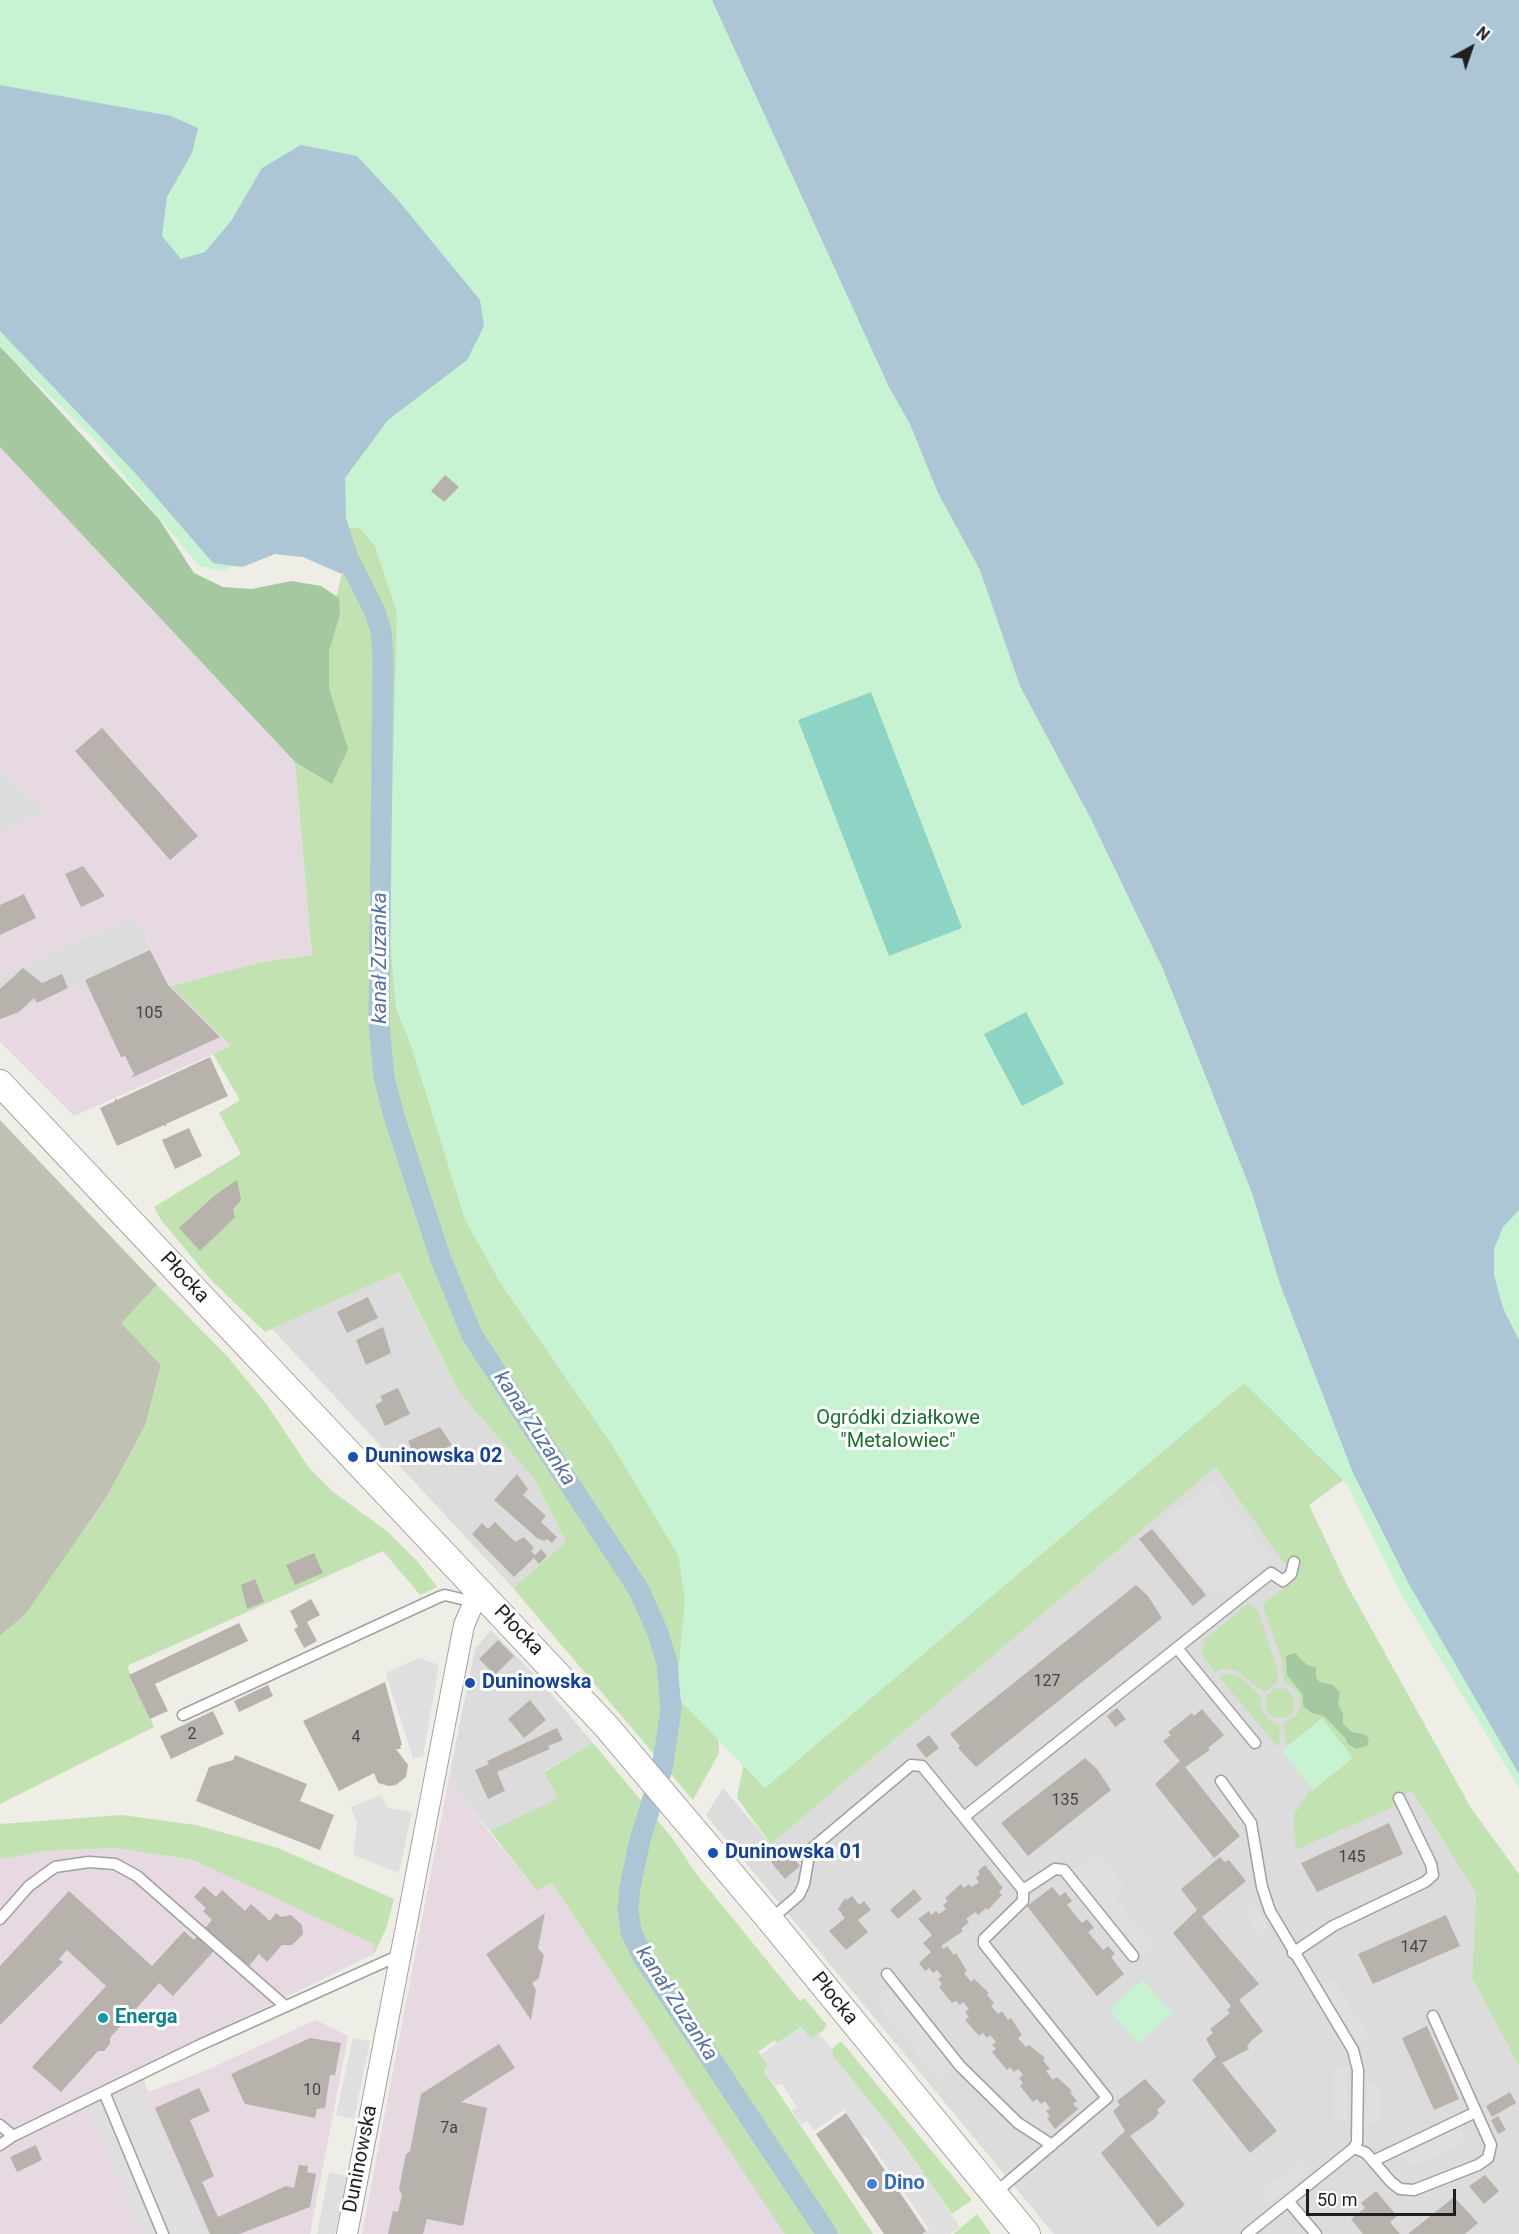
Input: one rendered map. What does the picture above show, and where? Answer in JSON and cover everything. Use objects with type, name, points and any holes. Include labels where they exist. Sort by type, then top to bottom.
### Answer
[{"type":"street","name":"Płocka","points":[[0,1083],[478,1598],[630,1755],[770,1920],[1027,2234]]},
{"type":"street","name":"Duninowska","points":[[346,2234],[403,1954],[464,1626],[478,1598]]},
{"type":"lane","points":[[964,1817],[1272,1573],[1282,1581],[1291,1574],[1294,1562]]},
{"type":"lane","points":[[183,1715],[439,1597],[445,1595],[478,1598]]},
{"type":"lane","points":[[1177,1648],[1255,1743]]},
{"type":"lane","points":[[770,1920],[799,1895],[804,1884],[810,1850],[911,1765],[922,1766],[1023,1890],[1023,1901],[984,1939],[984,1944],[1107,2098],[994,2194]]},
{"type":"lane","points":[[1221,1781],[1251,1823],[1262,1887],[1270,1911],[1355,2057],[1358,2107],[1357,2142],[1354,2148],[1247,2234]]},
{"type":"lane","points":[[1293,1953],[1333,1926],[1425,1882],[1433,1875],[1431,1864],[1399,1798]]},
{"type":"lane","points":[[0,1919],[29,1886],[55,1867],[89,1862],[115,1864],[137,1876],[285,2006]]},
{"type":"lane","points":[[1023,1890],[1055,1869],[1064,1870],[1133,1956]]},
{"type":"lane","points":[[0,2145],[13,2136],[285,2006],[403,1954]]},
{"type":"lane","points":[[886,1974],[960,2066],[1018,2123],[1052,2145]]},
{"type":"lane","points":[[1354,2148],[1366,2153],[1400,2189],[1414,2190],[1478,2165],[1488,2158],[1491,2145],[1433,2016]]},
{"type":"lane","points":[[104,2092],[162,2234]]},
{"type":"lane","points":[[1373,2161],[1476,2112]]},
{"type":"lane","points":[[0,2125],[13,2136]]},
{"type":"lane","points":[[1288,2200],[1316,2234]]},
{"type":"shaded area","points":[[712,0],[1519,0],[1519,1210],[1503,1227],[1494,1249],[1494,1275],[1503,1308],[1519,1340],[1519,1774],[1410,1586],[1353,1473],[1280,1284],[1252,1193],[1163,969],[1090,817],[1020,686],[980,570],[938,493],[910,424],[889,387]]},
{"type":"shaded area","points":[[0,85],[171,116],[198,128],[192,153],[167,197],[162,236],[181,259],[205,252],[231,221],[262,168],[301,145],[357,156],[397,199],[480,300],[484,326],[467,360],[388,420],[345,478],[346,518],[358,555],[342,574],[303,557],[275,554],[242,567],[213,563],[136,474],[0,331]]},
{"type":"shaded area","points":[[0,447],[295,762],[312,955],[262,962],[172,986],[231,1046],[74,1116],[0,1042],[0,1021],[152,948],[136,916],[0,976],[0,833],[46,812],[0,769]]},
{"type":"shaded area","points":[[871,692],[962,928],[889,956],[798,720]]},
{"type":"shaded area","points":[[0,769],[46,812],[0,833]]},
{"type":"shaded area","points":[[136,916],[152,949],[0,1021],[0,976]]},
{"type":"shaded area","points":[[1026,1012],[1064,1084],[1022,1106],[984,1034]]},
{"type":"shaded area","points":[[0,1120],[157,1285],[122,1323],[161,1365],[146,1424],[108,1495],[26,1614],[0,1636]]},
{"type":"shaded area","points":[[398,1272],[459,1392],[535,1480],[566,1542],[513,1588],[272,1329]]},
{"type":"shaded area","points":[[1216,1467],[1296,1579],[1392,1758],[1476,1893],[1472,1978],[1519,2067],[1519,2234],[1054,2234],[706,1815],[723,1788],[771,1844]]},
{"type":"shaded area","points":[[1212,1482],[1274,1558],[1226,1596],[1218,1585],[1208,1593],[1156,1526]]},
{"type":"shaded area","points":[[491,1630],[542,1683],[593,1743],[544,1771],[559,1798],[490,1831],[459,1795],[451,1767],[475,1649]]},
{"type":"shaded area","points":[[419,1658],[439,1665],[423,1756],[413,1759],[386,1673]]},
{"type":"shaded area","points":[[451,1767],[459,1795],[537,1891],[552,1883],[787,2234],[362,2234]]},
{"type":"shaded area","points":[[381,1795],[388,1808],[412,1812],[399,1873],[353,1855],[357,1823],[351,1807]]},
{"type":"shaded area","points":[[117,1848],[193,1860],[375,1944],[374,1954],[140,2068],[148,2092],[200,2073],[316,2020],[348,2036],[310,2234],[0,2234],[0,1859],[47,1851]]},
{"type":"shaded area","points":[[1097,1851],[1125,1886],[1114,1896],[1156,1948],[1145,1958],[1074,1870]]},
{"type":"shaded area","points":[[1255,1903],[1270,1931],[1258,1938],[1243,1909]]},
{"type":"shaded area","points":[[1334,1980],[1371,2038],[1359,2045],[1322,1987]]},
{"type":"shaded area","points":[[899,1981],[964,2062],[940,2082],[874,2000]]},
{"type":"shaded area","points":[[802,2027],[810,2038],[819,2033],[832,2049],[833,2056],[899,2138],[960,2227],[950,2234],[922,2234],[929,2229],[865,2135],[862,2137],[844,2110],[814,2131],[807,2121],[801,2125],[792,2111],[797,2107],[782,2084],[775,2085],[764,2070],[768,2064],[761,2054]]},
{"type":"shaded area","points":[[353,2038],[370,2041],[354,2119],[336,2115]]},
{"type":"shaded area","points":[[1333,2068],[1347,2068],[1347,2120],[1333,2120]]},
{"type":"shaded area","points":[[1367,2084],[1381,2084],[1380,2122],[1366,2122]]},
{"type":"shaded area","points":[[142,2085],[208,2234],[144,2234],[88,2109]]},
{"type":"shaded area","points":[[1462,2128],[1468,2141],[1410,2167],[1405,2154]]},
{"type":"shaded area","points":[[1302,2158],[1311,2169],[1270,2203],[1261,2192]]},
{"type":"shaded area","points":[[329,2172],[347,2176],[335,2234],[317,2234]]},
{"type":"green space","name":"Ogródki działkowe \"Metalowiec\"","points":[[0,0],[1353,1473],[1309,1505],[1346,1583],[1471,1808],[1519,1874],[1519,2067],[1472,1978],[1476,1893],[1412,1791],[1400,1797],[1397,1792],[1394,1794],[1398,1805],[1295,1850],[1294,1815],[1309,1792],[1314,1790],[1322,1719],[1288,1745],[1284,1723],[1297,1715],[1301,1701],[1297,1691],[1284,1682],[1282,1660],[1263,1607],[1264,1603],[1296,1580],[1216,1467],[771,1844],[737,1798],[764,1661],[684,1558],[717,1645],[719,1753],[693,1800],[513,1588],[566,1542],[535,1480],[459,1392],[399,1272],[265,1332],[211,1280],[161,1220],[154,1207],[241,1154],[219,1113],[240,1100],[213,1054],[231,1046],[171,986],[262,962],[312,955],[295,762],[342,574],[303,557],[275,554],[242,567],[0,327]]},
{"type":"green space","name":"Ogródki działkowe \"Metalowiec\"","points":[[0,0],[1519,0],[1519,1788],[1401,1594],[1347,1484],[1244,1383],[765,1788],[676,1696],[685,1599],[678,1555],[612,1445],[501,1284],[465,1220],[411,1045],[396,1009],[389,928],[397,612],[375,546],[359,528],[319,527],[278,543],[223,571],[199,566],[93,438],[0,347]]},
{"type":"green space","points":[[0,346],[159,519],[194,573],[223,587],[252,589],[291,581],[321,586],[339,598],[340,614],[329,651],[329,688],[348,749],[332,784],[295,762],[0,447]]},
{"type":"green space","points":[[157,1285],[227,1356],[267,1405],[309,1468],[332,1491],[388,1532],[418,1562],[437,1587],[420,1595],[383,1551],[127,1666],[154,1727],[0,1804],[0,1636],[26,1614],[108,1495],[146,1424],[161,1365],[121,1323]]},
{"type":"green space","points":[[1249,1603],[1258,1611],[1278,1672],[1278,1682],[1264,1692],[1237,1671],[1224,1668],[1215,1672],[1202,1656],[1204,1640]]},
{"type":"green space","points":[[1295,1653],[1307,1665],[1316,1667],[1316,1678],[1320,1682],[1333,1685],[1340,1692],[1338,1704],[1343,1714],[1343,1724],[1352,1732],[1366,1735],[1369,1740],[1367,1746],[1356,1749],[1348,1744],[1324,1716],[1312,1713],[1303,1706],[1303,1695],[1287,1675],[1286,1656]]},
{"type":"green space","points":[[1225,1673],[1242,1678],[1261,1697],[1260,1705],[1264,1714],[1272,1722],[1279,1724],[1278,1747],[1219,1677]]},
{"type":"green space","points":[[1280,1688],[1291,1692],[1295,1703],[1291,1714],[1280,1718],[1269,1714],[1265,1703],[1269,1692]]},
{"type":"green space","points":[[1322,1718],[1353,1758],[1313,1790],[1282,1751]]},
{"type":"green space","points":[[593,1743],[673,1839],[694,1871],[800,2001],[804,1998],[827,2025],[824,2030],[810,2039],[801,2027],[777,2043],[774,2040],[758,2052],[768,2064],[764,2071],[873,2234],[785,2234],[552,1883],[537,1891],[490,1831],[558,1798],[544,1772]]},
{"type":"green space","points":[[122,1815],[196,1825],[278,1848],[394,1899],[386,1929],[374,1954],[374,1944],[193,1860],[117,1848],[47,1851],[0,1859],[0,1824]]},
{"type":"green space","points":[[1143,1980],[1172,2014],[1138,2043],[1109,2009]]},
{"type":"green space","points":[[841,2041],[972,2200],[952,2214],[899,2138],[833,2056],[832,2049]]},
{"type":"green space","points":[[977,2214],[991,2234],[953,2234],[969,2221]]},
{"type":"building","points":[[445,475],[459,487],[444,502],[431,491]]},
{"type":"building","points":[[102,728],[198,836],[170,860],[75,751]]},
{"type":"building","points":[[83,866],[105,896],[81,907],[65,874]]},
{"type":"building","points":[[24,894],[36,918],[0,935],[0,905]]},
{"type":"building","points":[[150,950],[168,985],[220,1037],[131,1078],[134,1074],[125,1056],[121,1057],[85,980]]},
{"type":"building","points":[[23,968],[42,983],[62,974],[68,988],[37,1003],[34,998],[19,1012],[0,1019],[0,989]]},
{"type":"building","points":[[210,1057],[228,1096],[166,1124],[166,1127],[164,1125],[117,1146],[100,1108],[115,1101],[115,1098],[117,1100]]},
{"type":"building","points":[[189,1128],[202,1156],[175,1169],[162,1140]]},
{"type":"building","points":[[237,1180],[241,1200],[233,1209],[235,1217],[200,1251],[179,1228],[215,1195]]},
{"type":"building","points":[[368,1297],[378,1318],[347,1333],[337,1312]]},
{"type":"building","points":[[383,1327],[391,1353],[366,1365],[356,1340]]},
{"type":"building","points":[[398,1388],[410,1414],[385,1426],[375,1405],[383,1401],[380,1396]]},
{"type":"building","points":[[440,1427],[452,1445],[417,1461],[408,1441]]},
{"type":"building","points":[[517,1474],[528,1489],[523,1495],[546,1516],[541,1522],[557,1537],[552,1543],[547,1539],[544,1541],[537,1538],[494,1500]]},
{"type":"building","points":[[495,1522],[515,1542],[524,1537],[534,1548],[531,1551],[535,1555],[541,1549],[547,1556],[539,1564],[534,1558],[514,1577],[472,1534],[482,1523],[488,1529]]},
{"type":"building","points":[[1152,1529],[1206,1595],[1193,1606],[1139,1539]]},
{"type":"building","points":[[314,1553],[323,1573],[295,1585],[286,1565]]},
{"type":"building","points":[[255,1579],[264,1602],[247,1609],[241,1585]]},
{"type":"building","points":[[1136,1585],[1148,1596],[1162,1618],[976,1767],[958,1748],[960,1746],[950,1734]]},
{"type":"building","points":[[311,1599],[320,1615],[307,1622],[317,1641],[304,1648],[294,1629],[298,1627],[290,1611]]},
{"type":"building","points":[[239,1623],[248,1641],[155,1684],[168,1711],[150,1719],[129,1675]]},
{"type":"building","points":[[498,1640],[514,1656],[495,1675],[479,1659]]},
{"type":"building","points":[[385,1682],[402,1745],[401,1749],[396,1749],[408,1765],[406,1777],[396,1785],[389,1786],[378,1783],[374,1773],[339,1791],[303,1721]]},
{"type":"building","points":[[268,1685],[273,1696],[239,1712],[234,1701]]},
{"type":"building","points":[[530,1700],[546,1720],[524,1738],[508,1719]]},
{"type":"building","points":[[1117,1708],[1126,1719],[1115,1727],[1107,1716]]},
{"type":"building","points":[[1202,1709],[1224,1735],[1208,1748],[1210,1750],[1185,1767],[1240,1836],[1214,1858],[1155,1784],[1180,1761],[1163,1741],[1171,1735],[1168,1732],[1192,1713],[1194,1716]]},
{"type":"building","points":[[213,1711],[224,1734],[171,1759],[160,1736]]},
{"type":"building","points":[[557,1728],[563,1740],[548,1746],[550,1749],[497,1772],[505,1791],[488,1799],[475,1770],[489,1764],[487,1761]]},
{"type":"building","points":[[929,1735],[939,1748],[926,1758],[916,1745]]},
{"type":"building","points":[[235,1755],[307,1784],[300,1801],[334,1815],[320,1850],[196,1801],[209,1767],[233,1760]]},
{"type":"building","points":[[1085,1758],[1097,1769],[1111,1790],[1028,1856],[1001,1823]]},
{"type":"building","points":[[1389,1823],[1403,1854],[1317,1892],[1301,1863]]},
{"type":"building","points":[[786,1850],[800,1866],[785,1879],[771,1862]]},
{"type":"building","points":[[1220,1857],[1225,1862],[1229,1860],[1246,1881],[1202,1917],[1259,1984],[1239,2000],[1263,2031],[1247,2046],[1249,2049],[1222,2063],[1277,2131],[1250,2153],[1192,2080],[1216,2057],[1206,2039],[1213,2033],[1210,2029],[1230,2013],[1227,2010],[1231,2006],[1173,1933],[1197,1910],[1181,1889]]},
{"type":"building","points":[[985,1865],[1003,1888],[999,1892],[1002,1895],[988,1910],[986,1908],[978,1915],[975,1912],[966,1919],[969,1922],[961,1929],[963,1931],[941,1946],[944,1949],[947,1946],[954,1955],[956,1953],[967,1971],[964,1973],[971,1982],[974,1979],[989,1993],[987,1995],[994,2003],[991,2006],[998,2014],[1002,2011],[1008,2020],[1011,2018],[1022,2035],[1018,2038],[1026,2047],[1029,2045],[1045,2058],[1043,2060],[1050,2069],[1046,2071],[1053,2080],[1057,2077],[1072,2091],[1070,2092],[1077,2101],[1073,2104],[1078,2109],[1055,2129],[1047,2118],[1050,2116],[1046,2111],[1050,2108],[1045,2101],[1041,2104],[1037,2099],[1033,2102],[1020,2086],[1023,2083],[1019,2078],[1023,2075],[1018,2069],[1014,2072],[1010,2067],[1007,2070],[992,2052],[996,2049],[992,2045],[996,2042],[990,2035],[987,2038],[983,2033],[979,2036],[965,2020],[969,2017],[965,2012],[969,2009],[963,2002],[960,2005],[956,2001],[952,2003],[939,1987],[942,1984],[938,1979],[942,1976],[937,1970],[933,1973],[929,1968],[925,1971],[919,1963],[931,1952],[923,1943],[932,1935],[918,1919],[929,1911],[931,1915],[936,1911],[939,1914],[946,1909],[943,1905],[948,1901],[945,1898],[961,1884],[964,1888],[969,1884],[972,1887],[979,1882],[976,1878],[980,1874],[978,1871]]},
{"type":"building","points":[[204,1886],[216,1897],[222,1890],[245,1911],[251,1904],[270,1921],[276,1913],[281,1917],[291,1915],[302,1925],[303,1934],[292,1945],[282,1945],[267,1962],[259,1954],[249,1966],[222,1942],[173,1996],[159,1983],[110,2038],[110,2044],[104,2051],[98,2051],[61,2092],[32,2067],[106,1986],[67,1950],[59,1959],[63,1962],[0,2025],[0,1966],[69,1891],[152,1966],[184,1931],[194,1940],[212,1920],[203,1911],[206,1908],[194,1897]]},
{"type":"building","points":[[1052,1887],[1060,1896],[1065,1892],[1072,1901],[1067,1905],[1082,1923],[1087,1919],[1094,1928],[1088,1932],[1103,1950],[1108,1946],[1115,1954],[1111,1957],[1124,1974],[1097,1996],[1027,1906]]},
{"type":"building","points":[[914,1889],[922,1899],[898,1919],[890,1910]]},
{"type":"building","points":[[852,1896],[859,1905],[864,1901],[871,1910],[858,1920],[868,1932],[846,1950],[829,1931],[845,1918],[838,1909],[845,1898],[847,1900]]},
{"type":"building","points":[[545,1913],[538,1948],[544,1955],[539,1978],[532,1983],[536,1990],[531,2020],[486,1954]]},
{"type":"building","points":[[1446,1915],[1460,1946],[1373,1984],[1358,1954]]},
{"type":"building","points":[[1427,2026],[1459,2099],[1434,2110],[1402,2038]]},
{"type":"building","points":[[310,2038],[341,2043],[335,2075],[330,2075],[325,2108],[317,2109],[315,2118],[245,2104],[231,2074]]},
{"type":"building","points":[[499,2044],[515,2068],[461,2102],[487,2108],[463,2226],[427,2219],[423,2234],[388,2234],[393,2211],[398,2212],[402,2195],[399,2189],[406,2154],[410,2151],[421,2094]]},
{"type":"building","points":[[1145,2079],[1166,2102],[1157,2110],[1159,2113],[1154,2119],[1130,2136],[1185,2205],[1158,2227],[1101,2153],[1125,2131],[1113,2111],[1120,2105],[1117,2101]]},
{"type":"building","points":[[199,2088],[210,2111],[190,2120],[214,2176],[202,2182],[218,2217],[286,2186],[294,2188],[299,2165],[308,2166],[307,2172],[316,2174],[310,2207],[239,2234],[210,2234],[155,2108]]},
{"type":"building","points":[[1510,2092],[1516,2103],[1492,2117],[1486,2106]]},
{"type":"building","name":"Dino","points":[[846,2113],[926,2231],[922,2234],[884,2234],[816,2134]]},
{"type":"building","points":[[1498,2116],[1506,2130],[1498,2134],[1491,2120]]},
{"type":"building","points":[[36,2145],[42,2160],[17,2172],[10,2157]]},
{"type":"building","points":[[1485,2175],[1499,2191],[1484,2204],[1469,2186]]},
{"type":"building","points":[[1376,2191],[1397,2216],[1390,2222],[1400,2234],[1363,2234],[1351,2219],[1365,2208],[1361,2203]]},
{"type":"building","points":[[1454,2197],[1478,2223],[1465,2234],[1408,2234]]},
{"type":"waterway","name":"kanał Zuzanka","points":[[351,564],[375,612],[381,630],[383,658],[379,1024],[384,1077],[394,1116],[440,1257],[472,1335],[639,1590],[658,1633],[667,1663],[671,1709],[662,1769],[640,1840],[630,1887],[628,1909],[631,1932],[642,1955],[827,2234]]},
{"type":"place","name":"Duninowska 02","points":[[353,1457]]},
{"type":"place","name":"Duninowska","points":[[470,1683]]},
{"type":"place","name":"Duninowska 01","points":[[713,1853]]},
{"type":"place","name":"Energa","points":[[103,2018]]},
{"type":"place","name":"Dino","points":[[872,2184]]}]
